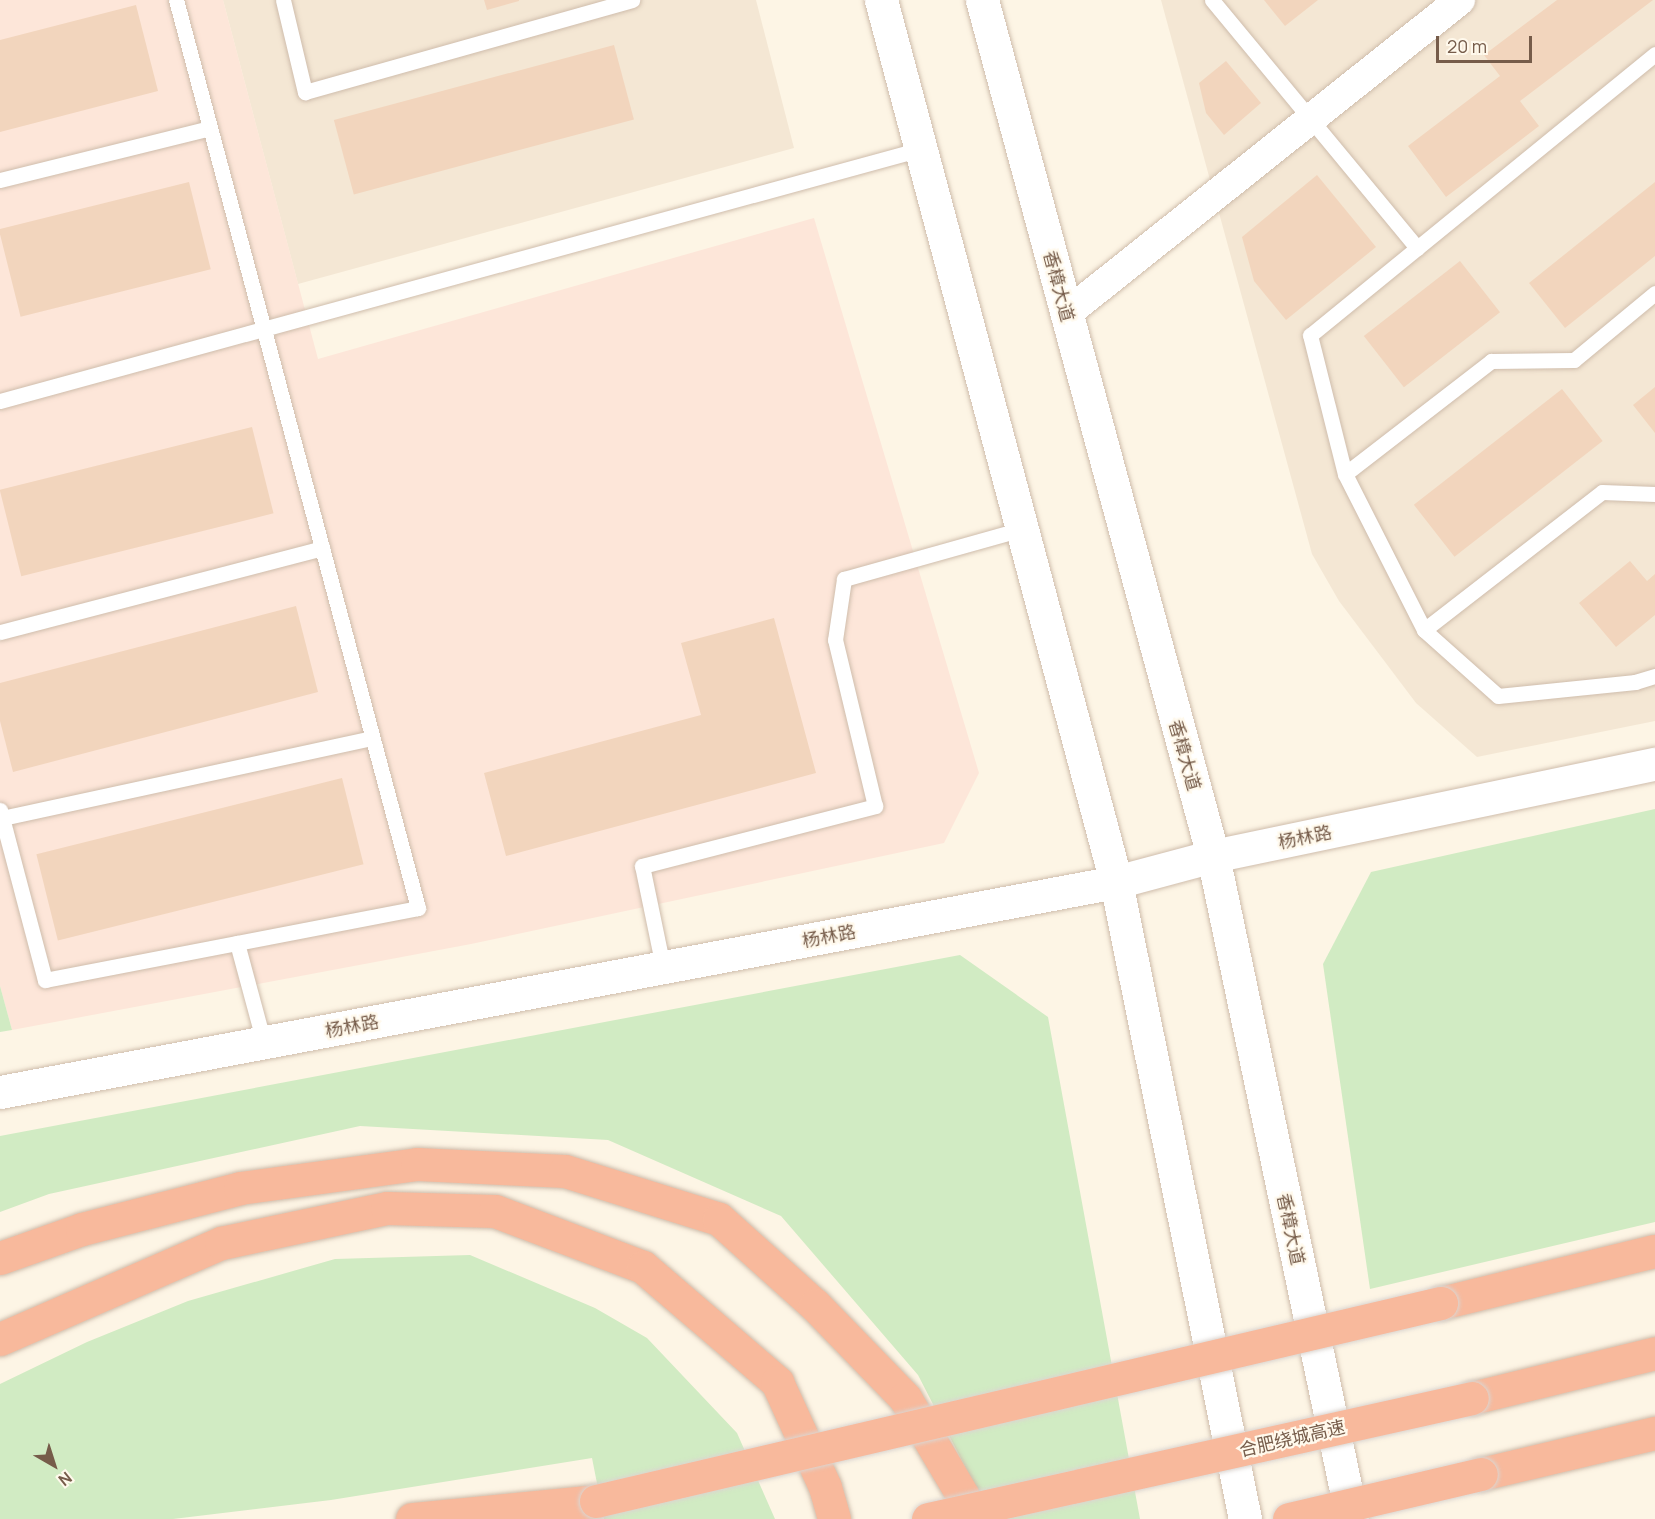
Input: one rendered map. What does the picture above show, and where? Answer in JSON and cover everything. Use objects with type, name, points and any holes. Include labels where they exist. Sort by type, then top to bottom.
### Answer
[{"type":"highway","points":[[0,1258],[82,1229],[240,1188],[417,1164],[565,1171],[718,1219],[815,1305],[905,1398],[963,1496],[971,1519]]},
{"type":"highway","points":[[0,1339],[221,1243],[387,1208],[495,1212],[643,1267],[777,1382],[825,1486],[834,1519]]},
{"type":"highway","points":[[412,1519],[596,1501],[1655,1251]]},
{"type":"highway","name":"合肥绕城高速","points":[[928,1519],[1472,1398],[1655,1353]]},
{"type":"highway","points":[[1289,1519],[1655,1433]]},
{"type":"main road","points":[[881,0],[1116,882],[1245,1519]]},
{"type":"main road","name":"香樟大道","points":[[982,0],[1213,856],[1352,1519]]},
{"type":"main road","name":"杨林路","points":[[0,1092],[1116,882],[1213,856],[1655,764]]},
{"type":"street","points":[[1066,314],[1460,0]]},
{"type":"lane","points":[[176,0],[418,908],[45,980],[1,814],[371,738]]},
{"type":"lane","points":[[283,0],[305,92],[632,0]]},
{"type":"lane","points":[[1212,0],[1417,248]]},
{"type":"lane","points":[[1655,54],[1310,335],[1345,474],[1424,630],[1498,696],[1635,682],[1655,676]]},
{"type":"lane","points":[[0,180],[210,128]]},
{"type":"lane","points":[[0,401],[921,149]]},
{"type":"lane","points":[[1345,474],[1491,361],[1574,360],[1655,293]]},
{"type":"lane","points":[[1424,630],[1602,492],[1655,494]]},
{"type":"lane","points":[[663,967],[642,866],[875,806],[835,640],[844,579],[1022,529]]},
{"type":"lane","points":[[0,632],[322,548]]},
{"type":"lane","points":[[237,943],[264,1042]]},
{"type":"shaded area","points":[[0,0],[223,0],[318,359],[814,218],[979,773],[944,843],[471,944],[12,1030],[0,986]]},
{"type":"shaded area","points":[[223,0],[756,0],[794,148],[298,284]]},
{"type":"shaded area","points":[[1161,0],[1655,0],[1655,721],[1477,757],[1416,703],[1339,601],[1312,554]]},
{"type":"green space","points":[[1655,809],[1655,1222],[1370,1289],[1323,964],[1371,872]]},
{"type":"green space","points":[[960,955],[1048,1017],[1140,1519],[992,1519],[918,1375],[781,1216],[608,1140],[360,1126],[49,1194],[0,1212],[0,1136]]},
{"type":"green space","points":[[0,986],[12,1030],[0,1032]]},
{"type":"green space","points":[[470,1255],[595,1308],[647,1338],[737,1433],[775,1519],[604,1519],[592,1458],[331,1500],[173,1519],[0,1519],[0,1384],[87,1342],[188,1301],[335,1259]]},
{"type":"building","points":[[484,0],[519,0],[519,1],[487,10]]},
{"type":"building","points":[[1264,0],[1318,0],[1285,26]]},
{"type":"building","points":[[1557,0],[1653,0],[1520,101],[1539,126],[1446,197],[1408,146],[1500,76],[1484,55]]},
{"type":"building","points":[[136,5],[158,91],[0,132],[0,40]]},
{"type":"building","points":[[614,45],[634,119],[354,194],[334,120]]},
{"type":"building","points":[[1226,61],[1261,103],[1224,135],[1206,113],[1199,83]]},
{"type":"building","points":[[1317,175],[1376,247],[1286,320],[1254,281],[1242,237]]},
{"type":"building","points":[[189,182],[211,269],[21,317],[0,229]]},
{"type":"building","points":[[1655,182],[1655,256],[1565,328],[1529,283]]},
{"type":"building","points":[[1460,261],[1500,312],[1404,387],[1364,336]]},
{"type":"building","points":[[1655,387],[1655,433],[1633,405]]},
{"type":"building","points":[[1562,389],[1603,441],[1454,557],[1414,505]]},
{"type":"building","points":[[252,427],[274,513],[21,576],[0,490]]},
{"type":"building","points":[[1630,561],[1647,581],[1655,574],[1655,615],[1616,647],[1579,603]]},
{"type":"building","points":[[296,606],[318,692],[13,772],[0,721],[0,683]]},
{"type":"building","points":[[774,618],[816,773],[506,856],[484,773],[701,715],[681,643]]},
{"type":"building","points":[[342,778],[364,864],[58,941],[36,854]]}]
